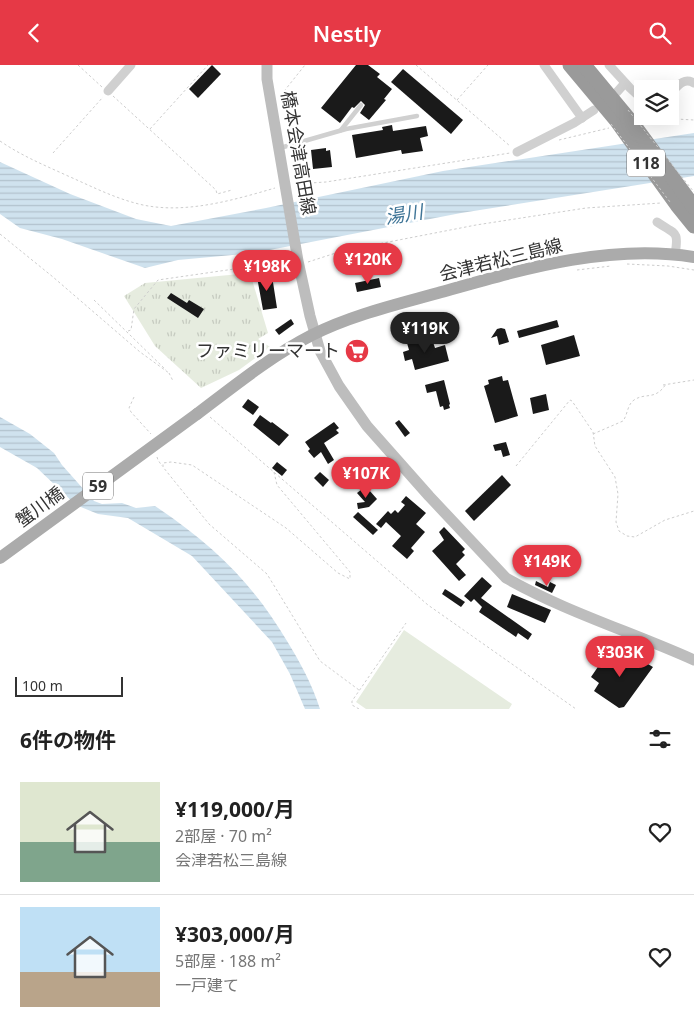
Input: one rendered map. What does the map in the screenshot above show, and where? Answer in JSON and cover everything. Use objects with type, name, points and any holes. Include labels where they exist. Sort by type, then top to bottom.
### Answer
[{"type":"highway","name":"118","points":[[570,65],[620,120],[684,201],[694,226]]},
{"type":"highway","name":"118","points":[[584,65],[620,120]]},
{"type":"main road","name":"会津若松三島線","points":[[202,414],[276,352],[363,315],[544,265],[628,253],[687,254]]},
{"type":"main road","name":"蟹川橋","points":[[0,558],[202,414]]},
{"type":"street","points":[[108,91],[131,65]]},
{"type":"street","name":"橋本会津高田線","points":[[267,65],[267,79],[298,263],[315,334],[320,351],[339,386],[367,426],[506,579],[584,615],[694,660]]},
{"type":"street","points":[[544,65],[582,117]]},
{"type":"street","points":[[609,65],[634,91]]},
{"type":"street","points":[[679,85],[687,80],[694,83]]},
{"type":"street","points":[[617,92],[625,83]]},
{"type":"street","points":[[513,149],[594,110]]},
{"type":"street","points":[[657,222],[674,232],[687,254]]},
{"type":"lane","points":[[340,131],[361,105]]},
{"type":"lane","points":[[279,148],[340,131],[417,116]]},
{"type":"path","points":[[78,65],[216,190],[217,194],[232,190]]},
{"type":"path","points":[[149,129],[208,65]]},
{"type":"path","points":[[281,95],[305,65]]},
{"type":"path","points":[[416,65],[513,149]]},
{"type":"path","points":[[457,100],[488,65]]},
{"type":"path","points":[[54,153],[108,91]]},
{"type":"path","points":[[620,120],[684,201]]},
{"type":"path","points":[[620,120],[684,201]]},
{"type":"path","points":[[558,141],[620,120],[694,120]]},
{"type":"path","points":[[0,141],[20,155],[103,192],[144,205],[172,208],[204,205],[286,186],[326,183],[513,149]]},
{"type":"path","points":[[128,331],[131,330],[134,309],[158,280],[248,267],[298,263],[342,251],[476,225],[586,209],[661,203]]},
{"type":"path","points":[[0,234],[140,352],[169,373]]},
{"type":"path","points":[[622,264],[668,266],[694,270]]},
{"type":"path","points":[[577,270],[614,265]]},
{"type":"path","points":[[94,300],[128,331],[169,373],[173,381]]},
{"type":"path","points":[[593,434],[623,421],[632,401],[637,398],[655,395],[662,391],[664,385],[694,380]]},
{"type":"path","points":[[134,397],[129,408],[130,411],[154,439]]},
{"type":"path","points":[[516,466],[568,401],[572,401],[593,434],[595,446],[615,477],[618,494],[616,522],[619,531],[628,536],[635,537],[665,520],[694,511]]},
{"type":"path","points":[[202,414],[274,472],[428,605],[576,709]]},
{"type":"path","points":[[157,454],[158,460],[163,467],[209,524],[267,575],[320,661],[360,690]]},
{"type":"path","points":[[163,467],[163,463],[171,462],[192,465],[286,528],[338,573],[350,579],[350,572],[277,485],[274,472]]},
{"type":"path","points":[[354,709],[352,703],[406,623]]},
{"type":"path","points":[[354,706],[359,709]]},
{"type":"green space","points":[[250,273],[268,333],[258,339],[270,347],[239,370],[201,388],[155,346],[124,296],[145,283]]},
{"type":"green space","points":[[404,630],[512,704],[509,709],[366,709],[356,702]]},
{"type":"water","name":"湯川","points":[[694,133],[694,176],[461,213],[254,253],[178,260],[145,268],[62,239],[20,228],[0,214],[0,162],[70,194],[136,219],[171,226],[443,171]]},
{"type":"water","points":[[0,417],[30,434],[54,453],[62,465],[94,501],[102,504],[122,503],[136,508],[155,506],[176,520],[213,550],[245,582],[274,620],[301,665],[320,709],[305,709],[290,674],[272,642],[192,556],[128,518],[98,514],[76,505],[37,468],[0,447]]},
{"type":"building","points":[[212,65],[221,74],[198,98],[189,89]]},
{"type":"building","points":[[356,65],[368,65],[380,74],[377,77],[392,89],[384,99],[386,100],[369,120],[360,113],[365,105],[361,101],[354,108],[352,107],[340,123],[321,108]]},
{"type":"building","points":[[403,69],[463,120],[451,134],[391,82]]},
{"type":"building","points":[[392,125],[393,131],[426,126],[428,136],[420,138],[423,151],[402,154],[401,150],[356,158],[352,135],[383,130],[382,127]]},
{"type":"building","points":[[326,148],[326,151],[330,150],[332,167],[313,169],[311,150]]},
{"type":"building","points":[[272,276],[277,308],[263,310],[257,277]]},
{"type":"building","points":[[379,278],[381,287],[357,292],[355,283]]},
{"type":"building","points":[[171,293],[187,303],[189,300],[204,309],[198,318],[167,298]]},
{"type":"building","points":[[291,319],[294,324],[279,335],[275,330]]},
{"type":"building","points":[[557,320],[559,327],[519,338],[517,331]]},
{"type":"building","points":[[497,329],[505,329],[509,342],[499,345],[497,336],[491,338]]},
{"type":"building","points":[[574,335],[580,356],[546,365],[541,345]]},
{"type":"building","points":[[428,338],[430,343],[433,342],[435,348],[445,345],[449,361],[415,370],[412,359],[405,361],[403,352],[409,350],[407,343]]},
{"type":"building","name":"ファミリーマート","points":[[360,340],[368,350],[354,361],[347,351]]},
{"type":"building","points":[[502,376],[503,381],[508,380],[518,416],[495,423],[484,386],[489,384],[488,380]]},
{"type":"building","points":[[444,380],[450,408],[444,410],[443,406],[440,407],[436,391],[427,393],[425,385]]},
{"type":"building","points":[[546,394],[549,410],[533,414],[530,398]]},
{"type":"building","points":[[248,399],[259,407],[253,415],[242,407]]},
{"type":"building","points":[[260,415],[289,435],[279,446],[253,425]]},
{"type":"building","points":[[399,420],[410,433],[405,437],[395,423]]},
{"type":"building","points":[[334,422],[339,428],[336,430],[339,433],[324,443],[334,460],[328,464],[321,452],[314,458],[308,451],[310,449],[305,442]]},
{"type":"building","points":[[506,442],[510,455],[503,457],[501,450],[495,451],[493,445]]},
{"type":"building","points":[[358,461],[365,471],[360,475],[352,465]]},
{"type":"building","points":[[277,462],[287,470],[282,476],[272,468]]},
{"type":"building","points":[[320,472],[329,480],[323,487],[314,478]]},
{"type":"building","points":[[502,475],[511,485],[474,521],[465,511]]},
{"type":"building","points":[[362,489],[365,493],[369,490],[377,499],[369,507],[358,509],[357,503],[365,502],[357,493]]},
{"type":"building","points":[[406,496],[426,513],[416,524],[425,532],[411,548],[414,551],[407,559],[392,546],[401,536],[386,522],[381,528],[376,524],[388,511],[391,514],[395,510],[398,513],[405,505],[401,502]]},
{"type":"building","points":[[358,512],[378,530],[373,535],[353,517]]},
{"type":"building","points":[[444,527],[465,549],[462,552],[465,555],[456,564],[466,575],[459,581],[432,551],[444,540],[439,532]]},
{"type":"building","points":[[482,577],[492,586],[481,598],[532,634],[528,640],[518,633],[516,637],[479,612],[482,607],[474,599],[471,602],[464,596]]},
{"type":"building","points":[[536,581],[548,587],[550,582],[556,585],[552,593],[535,585]]},
{"type":"building","points":[[445,589],[465,602],[461,607],[442,594]]},
{"type":"building","points":[[512,594],[551,610],[545,623],[507,607]]},
{"type":"building","points":[[622,649],[653,667],[624,707],[619,708],[594,691],[599,683],[591,677],[604,658],[612,664]]},
{"type":"place","name":"ファミリーマート","points":[[357,351]]}]
